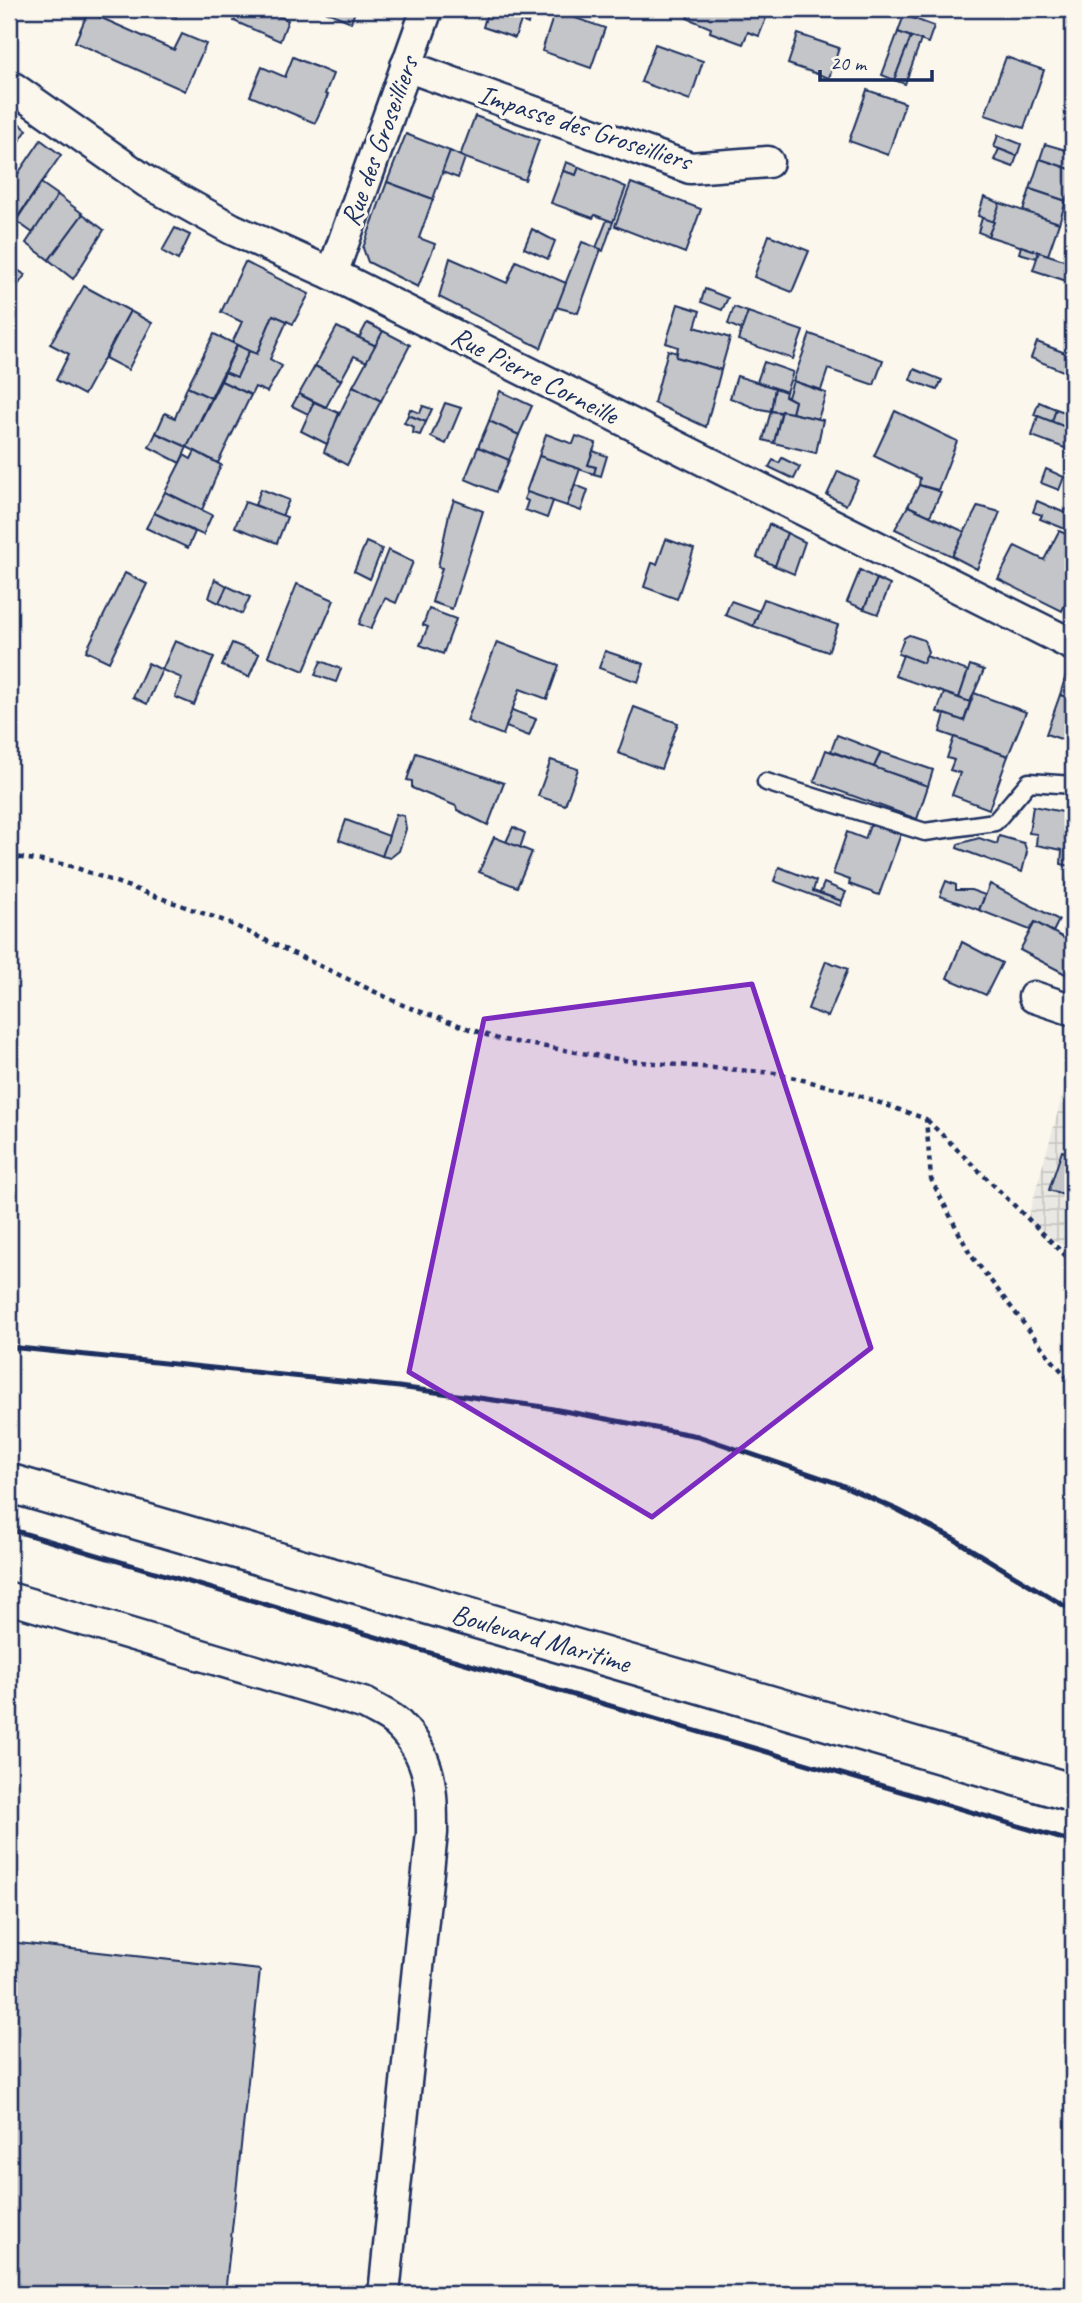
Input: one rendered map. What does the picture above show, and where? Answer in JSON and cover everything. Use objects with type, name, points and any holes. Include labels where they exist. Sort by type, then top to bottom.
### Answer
[{"type":"street","name":"Rue des Groseilliers","points":[[332,274],[427,9]]},
{"type":"street","name":"Impasse des Groseilliers","points":[[406,66],[690,168],[768,162]]},
{"type":"street","name":"Rue Pierre Corneille","points":[[9,86],[147,182],[232,229],[332,274],[1073,645]]},
{"type":"street","points":[[1034,998],[1070,1009],[1073,1006]]},
{"type":"street","name":"Boulevard Maritime","points":[[9,1483],[1073,1793]]},
{"type":"street","points":[[9,1598],[366,1704],[399,1724],[422,1755],[432,1788],[432,1833],[384,2294]]},
{"type":"lane","points":[[766,782],[925,832],[995,822],[1029,782],[1073,785]]},
{"type":"path","points":[[9,856],[68,865],[225,920],[405,1006],[498,1039],[630,1061],[775,1073],[843,1090],[926,1119],[1073,1264]]},
{"type":"path","points":[[926,1119],[931,1179],[970,1254],[1073,1384]]},
{"type":"highlighted area","points":[[752,984],[871,1348],[652,1517],[409,1372],[484,1019]]},
{"type":"shaded area","points":[[1073,1058],[1073,1253],[1027,1221]]},
{"type":"building","points":[[140,9],[178,9],[176,17]]},
{"type":"building","points":[[240,9],[261,9],[288,20],[280,41],[234,21]]},
{"type":"building","points":[[320,9],[356,9],[351,22]]},
{"type":"building","points":[[484,9],[532,9],[528,24],[521,21],[515,38],[483,27],[488,10]]},
{"type":"building","points":[[691,9],[759,9],[757,15],[766,18],[759,36],[748,32],[743,44],[710,32],[711,28],[687,18]]},
{"type":"building","points":[[555,11],[605,28],[591,68],[542,51]]},
{"type":"building","points":[[88,12],[174,50],[182,34],[206,44],[185,91],[75,42]]},
{"type":"building","points":[[904,15],[934,26],[928,43],[898,32]]},
{"type":"building","points":[[898,32],[911,37],[894,80],[882,75]]},
{"type":"building","points":[[798,34],[839,48],[829,78],[788,64]]},
{"type":"building","points":[[911,37],[921,40],[905,84],[894,80]]},
{"type":"building","points":[[655,44],[703,61],[690,100],[641,82]]},
{"type":"building","points":[[293,57],[333,74],[325,94],[328,95],[315,123],[250,96],[262,67],[285,77]]},
{"type":"building","points":[[1006,57],[1044,70],[1024,128],[985,115]]},
{"type":"building","points":[[867,90],[905,103],[888,155],[849,141]]},
{"type":"building","points":[[9,115],[27,130],[9,156]]},
{"type":"building","points":[[475,116],[539,140],[525,180],[460,156]]},
{"type":"building","points":[[406,134],[450,151],[433,199],[387,182]]},
{"type":"building","points":[[998,135],[1021,144],[1017,156],[994,147]]},
{"type":"building","points":[[41,140],[61,155],[9,229],[9,187]]},
{"type":"building","points":[[1045,144],[1073,152],[1073,170],[1040,159]]},
{"type":"building","points":[[999,149],[1017,156],[1013,167],[994,160]]},
{"type":"building","points":[[450,151],[465,158],[458,178],[442,172]]},
{"type":"building","points":[[1040,159],[1073,170],[1073,183],[1066,201],[1030,189]]},
{"type":"building","points":[[566,162],[579,167],[576,175],[563,171]]},
{"type":"building","points":[[579,167],[626,187],[613,222],[551,203],[563,171],[576,175]]},
{"type":"building","points":[[387,182],[433,199],[419,238],[435,244],[418,287],[368,262],[363,248]]},
{"type":"building","points":[[41,183],[58,195],[33,233],[16,221]]},
{"type":"building","points":[[631,183],[701,209],[685,253],[615,226]]},
{"type":"building","points":[[1030,189],[1066,201],[1059,223],[1023,211]]},
{"type":"building","points":[[58,195],[83,214],[49,260],[26,243]]},
{"type":"building","points":[[984,197],[1000,203],[994,222],[978,216]]},
{"type":"building","points":[[1000,203],[1059,223],[1048,255],[988,236]]},
{"type":"building","points":[[83,214],[104,230],[73,279],[49,260]]},
{"type":"building","points":[[982,218],[994,222],[988,236],[978,232]]},
{"type":"building","points":[[607,220],[613,222],[603,251],[596,248]]},
{"type":"building","points":[[175,228],[190,235],[178,260],[162,251]]},
{"type":"building","points":[[532,229],[555,241],[548,259],[524,248]]},
{"type":"building","points":[[769,235],[809,251],[792,292],[754,277]]},
{"type":"building","points":[[582,242],[601,249],[578,313],[556,307]]},
{"type":"building","points":[[1021,246],[1039,252],[1037,258],[1019,253]]},
{"type":"building","points":[[1039,252],[1073,263],[1073,283],[1033,270]]},
{"type":"building","points":[[450,258],[507,283],[516,261],[566,283],[541,348],[439,297]]},
{"type":"building","points":[[245,262],[309,294],[293,324],[273,315],[257,354],[232,343],[242,322],[221,312]]},
{"type":"building","points":[[9,264],[25,275],[14,291],[9,288]]},
{"type":"building","points":[[84,286],[130,311],[84,395],[56,380],[69,354],[50,344]]},
{"type":"building","points":[[705,289],[728,298],[722,310],[701,302]]},
{"type":"building","points":[[678,304],[700,311],[695,327],[730,338],[721,370],[676,357],[678,347],[666,343]]},
{"type":"building","points":[[734,307],[748,312],[742,330],[728,324]]},
{"type":"building","points":[[130,311],[152,323],[128,370],[105,358]]},
{"type":"building","points":[[748,312],[803,331],[793,359],[738,340]]},
{"type":"building","points":[[273,315],[287,321],[270,359],[282,366],[267,392],[255,387],[251,395],[221,381],[225,372],[237,377],[249,351],[257,354]]},
{"type":"building","points":[[367,323],[383,331],[376,346],[359,338]]},
{"type":"building","points":[[337,327],[376,346],[367,362],[354,356],[341,380],[315,366]]},
{"type":"building","points":[[383,331],[410,345],[381,401],[353,386]]},
{"type":"building","points":[[214,334],[237,345],[211,398],[187,387]]},
{"type":"building","points":[[810,334],[883,360],[874,385],[828,369],[821,390],[793,381]]},
{"type":"building","points":[[1037,342],[1073,356],[1073,375],[1031,358]]},
{"type":"building","points":[[237,345],[249,351],[237,377],[225,372]]},
{"type":"building","points":[[668,350],[677,353],[676,357],[721,370],[706,427],[654,403]]},
{"type":"building","points":[[764,362],[793,372],[786,392],[757,382]]},
{"type":"building","points":[[315,366],[341,380],[326,407],[299,394]]},
{"type":"building","points":[[914,369],[942,380],[937,390],[910,380]]},
{"type":"building","points":[[737,376],[775,388],[771,411],[730,398]]},
{"type":"building","points":[[221,381],[251,395],[218,463],[187,447]]},
{"type":"building","points":[[793,381],[826,393],[818,419],[792,413],[795,401],[788,397]]},
{"type":"building","points":[[353,386],[381,401],[347,465],[324,452]]},
{"type":"building","points":[[187,387],[211,398],[187,447],[156,433],[165,413],[175,418]]},
{"type":"building","points":[[775,388],[786,392],[785,396],[795,401],[792,413],[771,411]]},
{"type":"building","points":[[500,391],[532,406],[519,435],[489,421]]},
{"type":"building","points":[[299,394],[314,402],[308,414],[292,406]]},
{"type":"building","points":[[314,402],[339,413],[327,444],[301,431]]},
{"type":"building","points":[[1039,402],[1056,409],[1052,422],[1034,415]]},
{"type":"building","points":[[445,403],[461,408],[446,444],[431,437]]},
{"type":"building","points":[[423,406],[432,409],[426,422],[408,415],[410,409],[420,413]]},
{"type":"building","points":[[1056,409],[1073,415],[1073,430],[1052,422]]},
{"type":"building","points":[[771,411],[781,413],[774,443],[763,440]]},
{"type":"building","points":[[782,411],[823,420],[816,453],[774,443]]},
{"type":"building","points":[[895,411],[957,441],[938,490],[919,485],[920,478],[874,456]]},
{"type":"building","points":[[408,415],[426,422],[420,435],[413,433],[414,427],[404,423]]},
{"type":"building","points":[[1038,416],[1073,430],[1073,451],[1032,436]]},
{"type":"building","points":[[489,421],[519,435],[509,460],[478,447]]},
{"type":"building","points":[[156,433],[187,447],[180,463],[149,447]]},
{"type":"building","points":[[546,434],[573,444],[576,436],[596,443],[588,465],[596,467],[594,474],[539,456]]},
{"type":"building","points":[[478,447],[509,460],[496,492],[465,479]]},
{"type":"building","points":[[195,451],[221,465],[202,510],[165,492],[184,455],[191,459]]},
{"type":"building","points":[[593,451],[607,456],[601,476],[594,474],[596,467],[588,465]]},
{"type":"building","points":[[539,456],[580,469],[567,506],[526,492]]},
{"type":"building","points":[[782,458],[800,467],[794,479],[769,467],[773,460],[779,463]]},
{"type":"building","points":[[1046,469],[1064,477],[1059,490],[1041,483]]},
{"type":"building","points":[[838,471],[858,480],[846,505],[827,495]]},
{"type":"building","points":[[575,485],[588,490],[581,511],[567,506]]},
{"type":"building","points":[[919,485],[941,492],[930,516],[908,506]]},
{"type":"building","points":[[261,489],[289,500],[282,516],[255,505]]},
{"type":"building","points":[[165,492],[212,515],[203,535],[154,513]]},
{"type":"building","points":[[527,492],[553,501],[547,518],[525,510],[528,501],[524,499]]},
{"type":"building","points":[[454,500],[483,511],[452,609],[432,602],[442,568],[438,567]]},
{"type":"building","points":[[1037,501],[1065,513],[1066,509],[1073,511],[1073,532],[1040,519],[1042,515],[1033,512]]},
{"type":"building","points":[[245,502],[287,517],[277,543],[235,527]]},
{"type":"building","points":[[908,506],[965,532],[952,556],[895,529]]},
{"type":"building","points":[[978,506],[1000,512],[977,569],[952,556]]},
{"type":"building","points":[[154,513],[195,532],[188,548],[146,528]]},
{"type":"building","points":[[769,524],[787,533],[775,566],[757,557]]},
{"type":"building","points":[[1059,531],[1073,537],[1073,587],[1062,611],[998,579],[1015,546],[1044,560]]},
{"type":"building","points":[[787,533],[805,542],[794,574],[775,566]]},
{"type":"building","points":[[666,539],[694,549],[677,599],[644,587],[652,563],[657,564]]},
{"type":"building","points":[[366,542],[382,549],[370,579],[354,571]]},
{"type":"building","points":[[388,550],[413,562],[396,603],[385,598],[371,629],[359,624]]},
{"type":"building","points":[[860,570],[877,579],[864,609],[847,602]]},
{"type":"building","points":[[125,573],[147,584],[109,662],[86,651]]},
{"type":"building","points":[[215,579],[227,586],[219,603],[209,598]]},
{"type":"building","points":[[877,579],[890,585],[878,614],[864,609]]},
{"type":"building","points":[[297,584],[334,600],[304,671],[268,656]]},
{"type":"building","points":[[227,586],[250,597],[242,614],[219,603]]},
{"type":"building","points":[[764,599],[838,625],[828,652],[753,626]]},
{"type":"building","points":[[731,601],[759,611],[753,626],[725,615]]},
{"type":"building","points":[[429,609],[456,619],[443,654],[420,645],[428,627],[423,625]]},
{"type":"building","points":[[909,635],[924,640],[928,652],[923,663],[898,654],[904,638]]},
{"type":"building","points":[[175,641],[214,657],[194,705],[175,697],[182,678],[162,670]]},
{"type":"building","points":[[497,642],[559,665],[547,699],[520,689],[503,735],[467,721]]},
{"type":"building","points":[[232,643],[259,654],[249,677],[222,666]]},
{"type":"building","points":[[605,651],[644,664],[638,682],[599,668]]},
{"type":"building","points":[[903,655],[923,663],[926,656],[968,671],[959,698],[895,676]]},
{"type":"building","points":[[321,661],[341,669],[336,682],[315,675]]},
{"type":"building","points":[[148,663],[162,670],[147,704],[133,697]]},
{"type":"building","points":[[970,665],[984,670],[970,702],[959,698]]},
{"type":"building","points":[[1069,665],[1073,667],[1073,699],[1060,695]]},
{"type":"building","points":[[944,693],[970,702],[964,721],[937,712]]},
{"type":"building","points":[[974,693],[1026,712],[1008,756],[940,732],[945,714],[964,721]]},
{"type":"building","points":[[1060,695],[1073,699],[1073,724],[1067,741],[1046,734]]},
{"type":"building","points":[[634,707],[678,723],[661,769],[618,753]]},
{"type":"building","points":[[512,710],[536,719],[529,736],[506,727]]},
{"type":"building","points":[[837,735],[881,752],[874,767],[831,751]]},
{"type":"building","points":[[954,737],[1008,756],[989,809],[952,795],[960,773],[950,770],[954,760],[947,758]]},
{"type":"building","points":[[826,750],[928,786],[917,819],[814,782]]},
{"type":"building","points":[[881,752],[933,770],[928,786],[874,767]]},
{"type":"building","points":[[416,753],[504,783],[488,825],[457,810],[456,806],[412,788],[412,781],[407,780]]},
{"type":"building","points":[[551,760],[578,769],[565,805],[538,796]]},
{"type":"building","points":[[1033,806],[1073,814],[1073,891],[1066,888],[1070,866],[1061,864],[1062,850],[1036,845],[1037,834],[1029,833]]},
{"type":"building","points":[[396,814],[404,816],[406,829],[399,851],[390,858],[382,856]]},
{"type":"building","points":[[346,820],[389,836],[382,856],[339,840]]},
{"type":"building","points":[[872,820],[902,831],[879,895],[849,884],[850,880],[833,874],[847,832],[865,839]]},
{"type":"building","points":[[513,827],[525,833],[520,848],[506,842]]},
{"type":"building","points":[[999,836],[1024,843],[1027,852],[1022,872],[957,848],[958,844],[979,838],[997,844]]},
{"type":"building","points":[[494,837],[532,852],[517,887],[479,872]]},
{"type":"building","points":[[779,867],[816,881],[813,891],[842,901],[841,906],[774,881]]},
{"type":"building","points":[[946,881],[956,885],[956,890],[971,890],[985,895],[979,910],[940,896]]},
{"type":"building","points":[[824,883],[846,892],[842,901],[820,893]]},
{"type":"building","points":[[990,884],[1059,920],[1053,932],[1035,922],[1030,930],[979,910]]},
{"type":"building","points":[[1035,922],[1073,943],[1073,978],[1020,950]]},
{"type":"building","points":[[962,942],[1002,963],[986,995],[947,978]]},
{"type":"building","points":[[826,961],[848,969],[828,1017],[808,1009]]},
{"type":"building","points":[[1062,1151],[1073,1155],[1073,1164],[1063,1195],[1049,1190]]},
{"type":"building","points":[[9,1942],[260,1970],[225,2294],[9,2294]]},
{"type":"railway","points":[[9,1347],[399,1387],[537,1406],[698,1436],[837,1483],[898,1510],[954,1539],[1073,1611]]},
{"type":"railway","points":[[9,1529],[1073,1842]]}]
